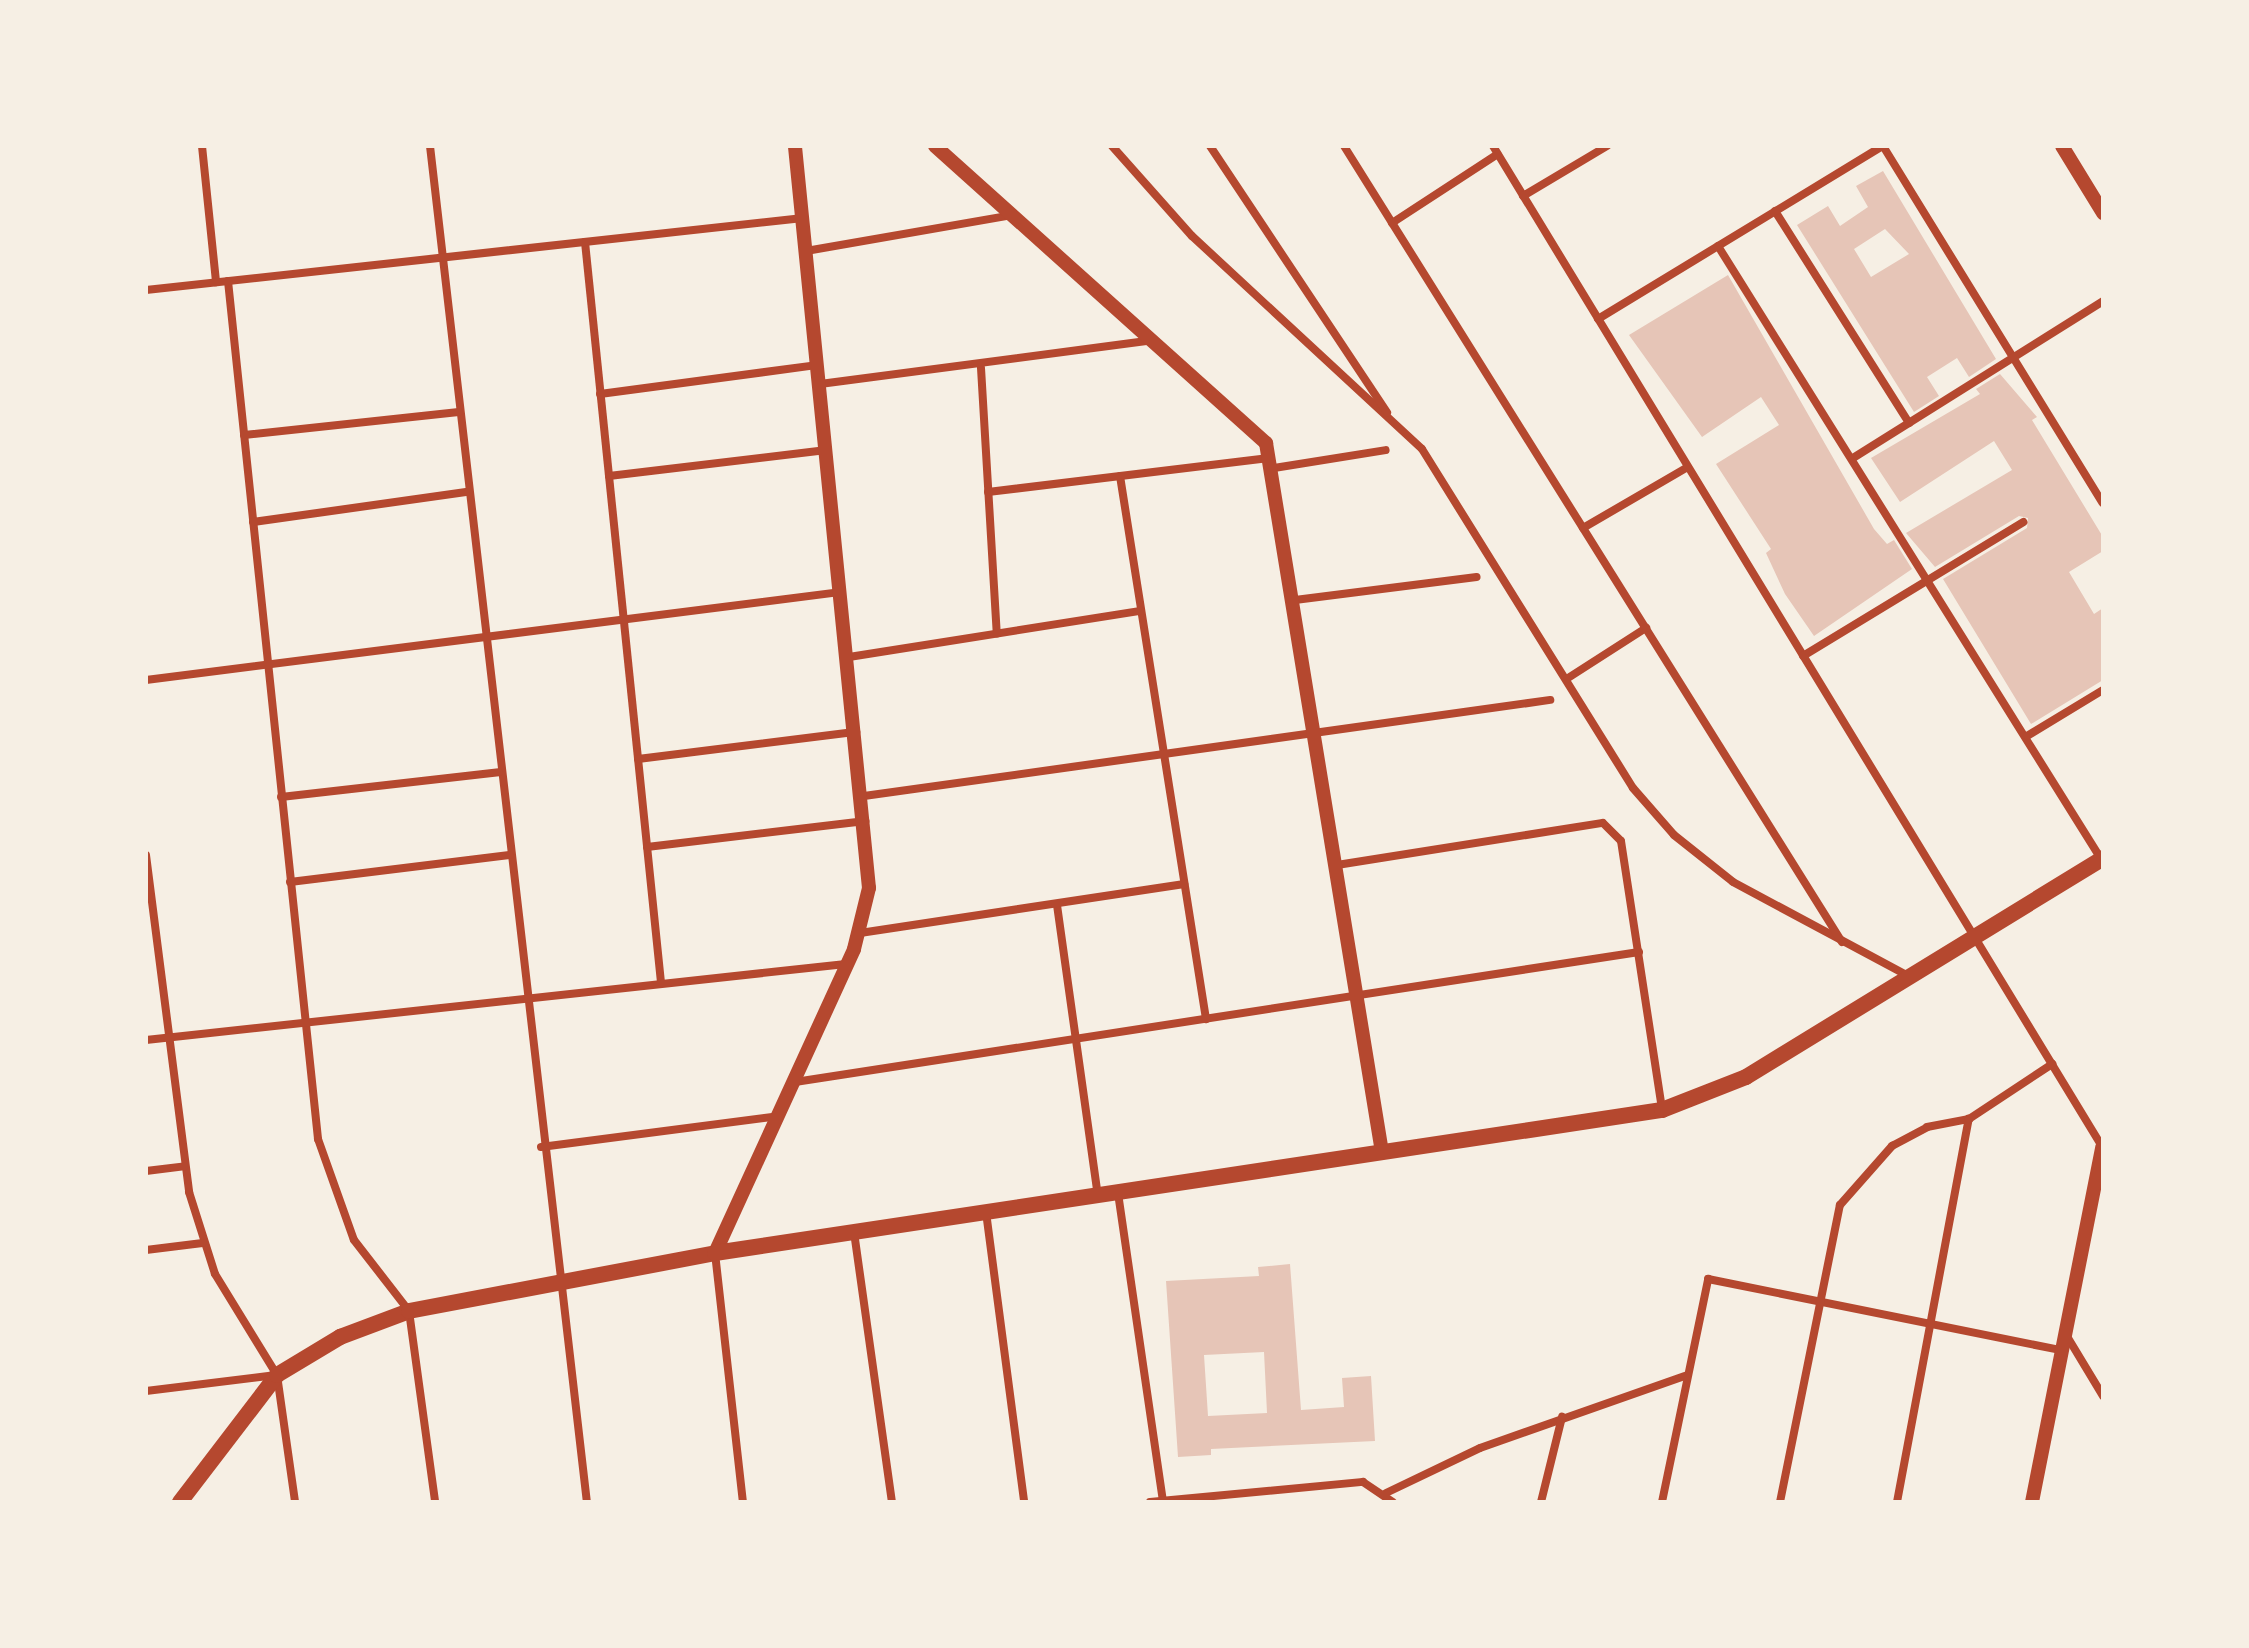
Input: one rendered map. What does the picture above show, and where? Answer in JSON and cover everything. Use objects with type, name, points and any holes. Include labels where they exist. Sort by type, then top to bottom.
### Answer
[{"type":"main road","points":[[180,1502],[277,1375],[340,1337],[409,1311],[560,1279],[715,1253],[1662,1110],[1746,1077],[2102,860]]},
{"type":"street","points":[[202,146],[216,282]]},
{"type":"street","points":[[430,146],[541,1147],[587,1502]]},
{"type":"street","points":[[743,1502],[715,1253],[781,1116],[860,933],[869,888],[864,796],[795,146]]},
{"type":"street","points":[[935,146],[1017,214],[1255,427],[1272,463],[1382,1152]]},
{"type":"street","points":[[1112,146],[1192,236],[1396,426],[1459,500],[1633,788],[1674,835],[1733,882],[1908,976]]},
{"type":"street","points":[[1210,146],[1396,426]]},
{"type":"street","points":[[1344,146],[1843,942]]},
{"type":"street","points":[[1523,196],[1607,146]]},
{"type":"street","points":[[1598,319],[1883,146],[2103,503]]},
{"type":"street","points":[[2062,146],[2103,213]]},
{"type":"street","points":[[1392,223],[1495,150],[2102,1148],[2032,1502]]},
{"type":"street","points":[[1775,211],[1909,423]]},
{"type":"street","points":[[806,251],[1017,214]]},
{"type":"street","points":[[146,290],[803,218]]},
{"type":"street","points":[[585,242],[661,983]]},
{"type":"street","points":[[1718,246],[1932,580],[2102,860]]},
{"type":"street","points":[[228,281],[304,1023],[332,1191],[370,1265],[409,1311],[435,1502]]},
{"type":"street","points":[[1853,458],[2103,301]]},
{"type":"street","points":[[820,384],[981,368],[1156,340]]},
{"type":"street","points":[[600,394],[818,365]]},
{"type":"street","points":[[981,368],[997,634]]},
{"type":"street","points":[[244,435],[459,412]]},
{"type":"street","points":[[609,476],[827,450]]},
{"type":"street","points":[[988,492],[1386,450]]},
{"type":"street","points":[[1583,528],[1688,467]]},
{"type":"street","points":[[1120,476],[1206,1019]]},
{"type":"street","points":[[253,522],[466,492]]},
{"type":"street","points":[[1803,656],[2023,522]]},
{"type":"street","points":[[1295,600],[1477,577]]},
{"type":"street","points":[[146,680],[842,592]]},
{"type":"street","points":[[849,657],[1140,611]]},
{"type":"street","points":[[1568,678],[1646,628]]},
{"type":"street","points":[[2027,736],[2103,690]]},
{"type":"street","points":[[864,796],[1315,728],[1550,700]]},
{"type":"street","points":[[638,759],[857,731]]},
{"type":"street","points":[[281,797],[499,772]]},
{"type":"street","points":[[647,847],[866,821]]},
{"type":"street","points":[[1337,865],[1603,823],[1621,841],[1662,1110]]},
{"type":"street","points":[[146,855],[148,898],[184,1166],[203,1243],[230,1304],[277,1375],[295,1502]]},
{"type":"street","points":[[290,882],[509,855]]},
{"type":"street","points":[[860,933],[1184,884]]},
{"type":"street","points":[[1057,905],[1098,1195]]},
{"type":"street","points":[[795,1082],[1639,952]]},
{"type":"street","points":[[146,1040],[846,964]]},
{"type":"street","points":[[1780,1502],[1840,1205],[1892,1146],[1927,1127],[1969,1119],[2052,1064]]},
{"type":"street","points":[[541,1147],[781,1116]]},
{"type":"street","points":[[1897,1502],[1969,1119]]},
{"type":"street","points":[[146,1171],[184,1166]]},
{"type":"street","points":[[1118,1192],[1163,1501]]},
{"type":"street","points":[[986,1212],[1024,1502]]},
{"type":"street","points":[[854,1232],[892,1502]]},
{"type":"street","points":[[146,1250],[203,1243]]},
{"type":"street","points":[[1662,1502],[1685,1376],[1708,1279],[2061,1350]]},
{"type":"street","points":[[2064,1333],[2103,1396]]},
{"type":"street","points":[[146,1391],[277,1375]]},
{"type":"street","points":[[1386,1493],[1562,1417],[1685,1376]]},
{"type":"street","points":[[1541,1502],[1562,1417]]},
{"type":"street","points":[[1150,1502],[1363,1482],[1386,1493],[1393,1502]]},
{"type":"building","points":[[1883,171],[1996,359],[1969,377],[1957,358],[1927,377],[1939,396],[1914,412],[1797,225],[1828,206],[1840,226],[1868,207],[1856,186]],"holes":[[[1885,229],[1909,254],[1871,277],[1854,249]]]},
{"type":"building","points":[[1728,275],[1874,529],[1887,544],[1894,540],[1912,569],[1814,636],[1785,594],[1766,553],[1771,549],[1716,464],[1779,425],[1761,397],[1702,437],[1629,335]]},
{"type":"building","points":[[2000,374],[2037,417],[2032,420],[2103,537],[2103,551],[2069,572],[2094,614],[2103,608],[2103,680],[2031,724],[1943,579],[2027,528],[2028,518],[2019,516],[1935,567],[1906,533],[2012,470],[1994,441],[1900,502],[1871,458],[1980,394],[1976,389]]},
{"type":"building","points":[[1290,1264],[1301,1410],[1344,1407],[1342,1378],[1371,1376],[1375,1441],[1211,1449],[1211,1455],[1178,1457],[1166,1281],[1259,1276],[1258,1267]],"holes":[[[1264,1352],[1267,1413],[1208,1416],[1204,1355]]]}]
